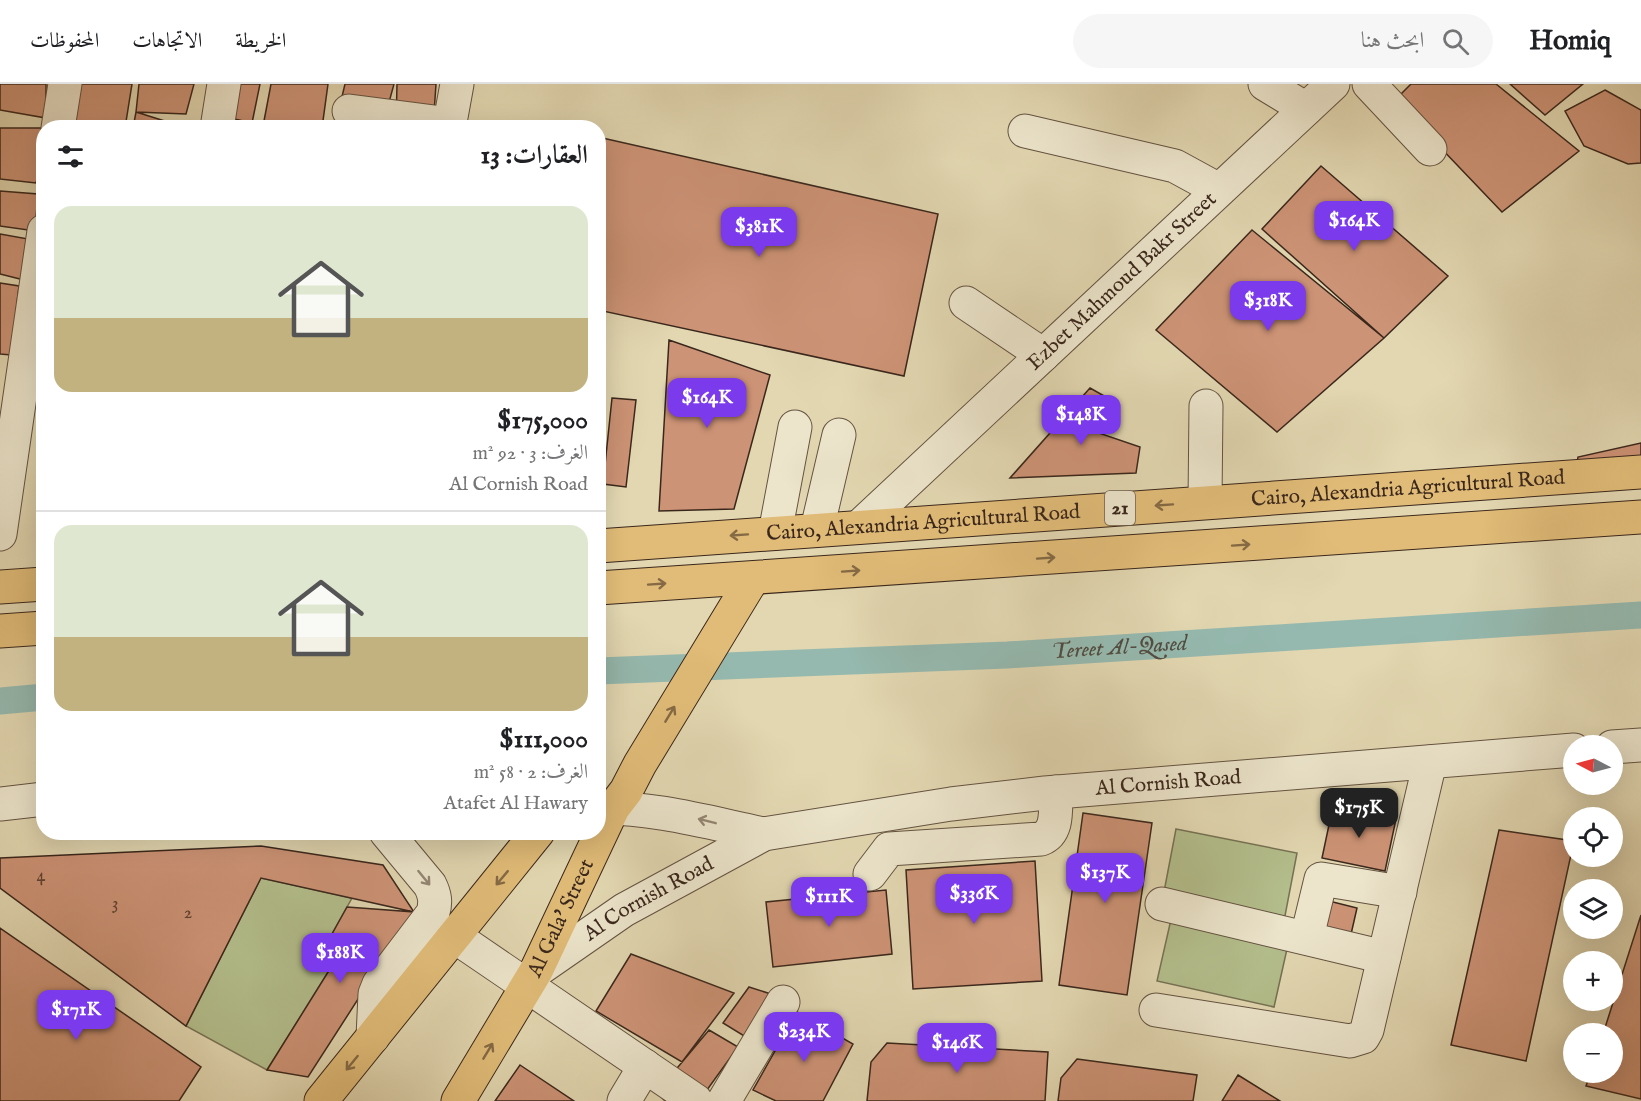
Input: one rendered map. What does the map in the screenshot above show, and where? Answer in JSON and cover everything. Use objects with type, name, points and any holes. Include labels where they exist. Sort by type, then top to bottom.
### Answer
[{"type":"main road","name":"Cairo, Alexandria Agricultural Road","points":[[606,545],[1641,472]]},
{"type":"main road","name":"21","points":[[606,587],[1641,518]]},
{"type":"main road","name":"Al Gala' Street","points":[[606,808],[626,791],[640,764],[753,578]]},
{"type":"main road","points":[[0,588],[36,586]]},
{"type":"main road","points":[[0,631],[36,629]]},
{"type":"main road","points":[[321,1101],[532,840]]},
{"type":"main road","name":"Al Gala' Street","points":[[458,1101],[531,978],[592,840]]},
{"type":"street","points":[[59,120],[64,84]]},
{"type":"street","points":[[218,120],[224,84]]},
{"type":"street","points":[[451,120],[458,84]]},
{"type":"street","points":[[1265,84],[1306,109]]},
{"type":"street","name":"Ezbet Mahmoud Bakr Street","points":[[859,527],[1333,84]]},
{"type":"street","points":[[1369,84],[1430,149]]},
{"type":"street","points":[[350,108],[417,120]]},
{"type":"street","points":[[1025,131],[1175,166],[1220,190]]},
{"type":"street","points":[[0,534],[36,286]]},
{"type":"street","points":[[966,303],[1043,354]]},
{"type":"street","points":[[1205,502],[1206,406]]},
{"type":"street","points":[[775,533],[795,427]]},
{"type":"street","points":[[817,529],[839,435]]},
{"type":"street","points":[[1623,746],[1641,745]]},
{"type":"street","name":"Al Cornish Road","points":[[531,978],[624,910],[764,834],[951,804],[1056,792],[1563,751]]},
{"type":"street","points":[[1156,1010],[1350,1041],[1363,1037],[1367,1030],[1430,762]]},
{"type":"street","points":[[870,874],[889,849],[1047,837],[1053,829],[1056,792]]},
{"type":"street","points":[[0,804],[36,800]]},
{"type":"street","name":"Al Cornish Road","points":[[606,808],[693,818],[764,834]]},
{"type":"street","points":[[373,1037],[375,994],[379,984],[433,914],[436,904],[430,885],[393,840]]},
{"type":"street","points":[[1306,937],[1320,879],[1400,892]]},
{"type":"street","points":[[1162,904],[1384,957]]},
{"type":"street","points":[[454,936],[531,978],[645,1066],[696,1101]]},
{"type":"street","points":[[724,1101],[783,1002]]},
{"type":"street","points":[[624,1101],[645,1066]]},
{"type":"green space","points":[[1176,829],[1297,853],[1284,921],[1163,897]]},
{"type":"green space","points":[[261,878],[352,898],[317,961],[330,969],[267,1070],[186,1026]]},
{"type":"green space","points":[[1172,915],[1289,940],[1274,1007],[1157,981]]},
{"type":"building","points":[[0,84],[46,84],[46,118],[0,110]]},
{"type":"building","points":[[73,84],[132,84],[126,120],[67,120]]},
{"type":"building","points":[[139,84],[194,84],[186,114],[136,112]]},
{"type":"building","points":[[210,84],[260,84],[253,120],[239,120],[204,112]]},
{"type":"building","points":[[271,84],[328,84],[323,120],[264,120]]},
{"type":"building","points":[[345,84],[394,84],[384,120],[336,120]]},
{"type":"building","points":[[397,84],[436,84],[434,120],[396,120]]},
{"type":"building","points":[[1411,84],[1496,84],[1579,151],[1502,212],[1395,100]]},
{"type":"building","points":[[1510,84],[1583,84],[1545,115]]},
{"type":"building","points":[[1605,90],[1641,110],[1641,163],[1628,164],[1584,146],[1565,111]]},
{"type":"building","points":[[136,112],[162,120],[134,120]]},
{"type":"building","points":[[0,128],[36,128],[36,183],[0,179]]},
{"type":"building","points":[[606,139],[938,214],[904,376],[606,312]]},
{"type":"building","points":[[1321,166],[1448,276],[1384,338],[1262,229]]},
{"type":"building","points":[[0,191],[36,194],[35,231],[0,226]]},
{"type":"building","points":[[1252,230],[1384,338],[1277,432],[1156,330]]},
{"type":"building","points":[[0,234],[34,240],[28,281],[0,274]]},
{"type":"building","points":[[0,283],[19,286],[11,355],[0,354]]},
{"type":"building","points":[[669,340],[770,375],[734,509],[659,511]]},
{"type":"building","points":[[1090,388],[1113,401],[1087,429],[1140,447],[1136,473],[1010,478]]},
{"type":"building","points":[[612,398],[636,400],[626,487],[606,484],[606,455]]},
{"type":"building","points":[[1641,443],[1641,471],[1576,469],[1578,457]]},
{"type":"building","points":[[1333,806],[1396,819],[1385,871],[1322,858]]},
{"type":"building","points":[[1083,813],[1152,823],[1127,995],[1059,985]]},
{"type":"building","points":[[1499,830],[1563,839],[1563,867],[1568,867],[1566,879],[1563,879],[1563,891],[1526,1061],[1451,1045]]},
{"type":"building","points":[[261,846],[383,865],[414,912],[261,878],[186,1026],[0,888],[0,858]]},
{"type":"building","points":[[1035,861],[1042,981],[913,989],[906,870]]},
{"type":"building","points":[[886,890],[892,954],[773,967],[766,902]]},
{"type":"building","points":[[1321,899],[1357,908],[1349,943],[1313,935]]},
{"type":"building","points":[[347,907],[414,912],[308,1077],[267,1070],[330,969],[317,961]]},
{"type":"building","points":[[1641,915],[1641,1099],[1586,1086],[1587,1083],[1623,1083],[1623,1023],[1607,1023],[1610,1011],[1623,1011],[1623,971]]},
{"type":"building","points":[[0,928],[201,1067],[179,1101],[0,1101]]},
{"type":"building","points":[[631,954],[734,993],[682,1062],[596,1011]]},
{"type":"building","points":[[749,987],[774,995],[749,1039],[723,1023]]},
{"type":"building","points":[[797,1012],[853,1044],[823,1101],[776,1101],[753,1090]]},
{"type":"building","points":[[709,1030],[738,1047],[699,1101],[665,1101],[657,1092]]},
{"type":"building","points":[[887,1043],[1048,1052],[1045,1101],[867,1101],[871,1062]]},
{"type":"building","points":[[1077,1059],[1197,1075],[1193,1101],[1058,1101],[1061,1078]]},
{"type":"building","points":[[520,1065],[574,1101],[495,1101]]},
{"type":"building","points":[[1238,1075],[1280,1101],[1222,1101]]},
{"type":"waterway","name":"Tereet Al-Qased","points":[[606,671],[1007,655],[1641,615]]},
{"type":"waterway","name":"Tereet Al-Qased","points":[[0,701],[36,698]]}]
